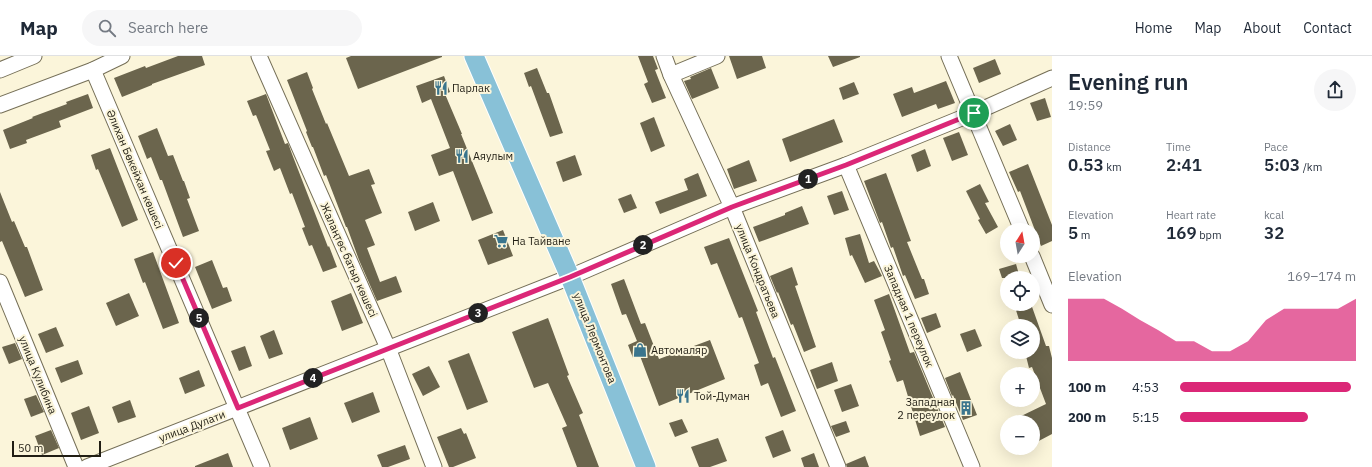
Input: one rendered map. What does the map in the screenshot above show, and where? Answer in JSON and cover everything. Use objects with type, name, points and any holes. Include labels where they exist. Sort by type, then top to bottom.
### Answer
[{"type":"main road","name":"улица Лермонтова","points":[[474,56],[570,277],[646,467]]},
{"type":"street","points":[[0,70],[34,56]]},
{"type":"street","points":[[0,105],[93,70],[122,56]]},
{"type":"street","name":"Жалаңтөс батыр көшесі","points":[[259,56],[388,348],[434,467]]},
{"type":"street","name":"улица Кондратьева","points":[[664,56],[671,75],[732,207],[838,467]]},
{"type":"street","points":[[671,75],[717,56]]},
{"type":"street","points":[[949,56],[1019,223]]},
{"type":"street","name":"Әлихан Бөкейхан көшесі","points":[[93,70],[262,467]]},
{"type":"street","name":"улица Дулати","points":[[87,467],[570,277],[732,207],[846,165],[974,113],[1052,78]]},
{"type":"street","name":"Западная 1 переулок","points":[[846,165],[972,467]]},
{"type":"street","points":[[1035,263],[1052,305]]},
{"type":"street","name":"улица Кулибина","points":[[0,282],[76,467]]},
{"type":"building","points":[[178,56],[202,56],[205,65],[152,84],[122,97],[114,78],[145,66],[146,68]]},
{"type":"building","points":[[351,56],[442,57],[358,89],[346,58]]},
{"type":"building","points":[[638,56],[653,56],[658,69],[655,70],[666,98],[652,103],[644,84],[648,82]]},
{"type":"building","points":[[729,56],[762,56],[766,68],[737,79]]},
{"type":"building","points":[[828,56],[860,56],[860,57],[833,67]]},
{"type":"building","points":[[995,59],[1001,74],[979,83],[973,68]]},
{"type":"building","points":[[537,68],[547,93],[549,93],[563,133],[550,137],[531,86],[529,87],[524,73]]},
{"type":"building","points":[[711,68],[719,88],[692,99],[684,81],[691,79],[690,77]]},
{"type":"building","points":[[307,72],[326,124],[327,123],[349,176],[369,169],[375,184],[371,185],[382,213],[365,220],[375,245],[367,248],[380,282],[396,276],[402,292],[377,301],[359,260],[326,175],[324,176],[306,132],[307,131],[287,80]]},
{"type":"building","points":[[444,76],[450,92],[445,94],[493,213],[472,221],[453,171],[439,176],[431,155],[450,148],[431,99],[422,103],[416,86]]},
{"type":"building","points":[[946,81],[955,103],[938,109],[936,104],[902,117],[893,94],[912,87],[914,93]]},
{"type":"building","points":[[854,82],[859,94],[843,100],[839,88]]},
{"type":"building","points":[[88,94],[93,108],[59,121],[61,127],[26,140],[27,143],[10,149],[3,130],[67,104],[66,102]]},
{"type":"building","points":[[266,94],[285,144],[288,143],[337,267],[323,272],[312,245],[309,246],[302,228],[305,227],[292,193],[290,194],[280,168],[274,171],[266,151],[270,150],[256,115],[253,116],[247,101]]},
{"type":"building","points":[[1045,98],[1051,117],[1037,121],[1030,103]]},
{"type":"building","points":[[654,117],[665,146],[651,152],[640,123]]},
{"type":"building","points":[[834,119],[843,142],[790,162],[782,139]]},
{"type":"building","points":[[1010,124],[1017,140],[1003,146],[995,131]]},
{"type":"building","points":[[157,128],[168,156],[173,155],[184,181],[190,198],[187,199],[199,231],[183,237],[162,180],[160,180],[151,157],[147,159],[138,136]]},
{"type":"building","points":[[959,132],[968,155],[952,161],[943,138]]},
{"type":"building","points":[[110,148],[138,220],[122,227],[98,169],[96,170],[91,155]]},
{"type":"building","points":[[925,149],[931,166],[917,172],[911,155]]},
{"type":"building","points":[[575,155],[582,175],[563,182],[556,162]]},
{"type":"building","points":[[749,160],[757,181],[734,189],[727,169]]},
{"type":"building","points":[[1028,164],[1052,225],[1052,241],[1041,246],[1040,223],[1032,223],[1020,191],[1018,192],[1009,172]]},
{"type":"building","points":[[698,173],[707,196],[660,214],[655,202],[688,190],[684,179]]},
{"type":"building","points":[[886,173],[911,241],[907,242],[922,279],[924,279],[929,294],[915,299],[905,275],[903,276],[893,247],[891,248],[882,222],[880,223],[864,181]]},
{"type":"building","points":[[980,184],[989,202],[985,203],[998,227],[986,234],[978,220],[980,219],[966,191]]},
{"type":"building","points":[[842,191],[849,210],[834,215],[827,196]]},
{"type":"building","points":[[0,192],[12,222],[14,221],[25,247],[27,247],[43,290],[25,297],[2,241],[0,242]]},
{"type":"building","points":[[631,194],[637,208],[624,213],[618,199]]},
{"type":"building","points":[[433,202],[440,221],[415,231],[408,212]]},
{"type":"building","points":[[802,206],[809,224],[759,242],[753,227],[785,215],[785,213]]},
{"type":"building","points":[[503,230],[513,256],[488,265],[478,240]]},
{"type":"building","points":[[860,234],[869,263],[874,261],[882,276],[865,283],[852,255],[850,256],[845,238]]},
{"type":"building","points":[[729,238],[758,311],[756,312],[773,358],[775,357],[796,411],[781,417],[768,383],[761,386],[754,365],[759,363],[742,317],[739,318],[717,263],[711,265],[704,247]]},
{"type":"building","points":[[153,252],[179,323],[163,329],[145,282],[143,283],[134,259]]},
{"type":"building","points":[[212,260],[223,288],[227,287],[232,301],[212,309],[195,267]]},
{"type":"building","points":[[1016,264],[1018,271],[1000,272],[999,269]]},
{"type":"building","points":[[792,267],[798,285],[795,286],[816,347],[804,352],[793,324],[791,325],[770,276]]},
{"type":"building","points":[[624,279],[641,324],[645,323],[659,359],[710,340],[725,379],[659,406],[640,356],[633,358],[628,345],[637,341],[626,314],[622,315],[611,284]]},
{"type":"building","points":[[129,293],[139,316],[116,326],[106,303]]},
{"type":"building","points":[[351,293],[363,323],[342,331],[331,301]]},
{"type":"building","points":[[889,294],[910,353],[914,352],[945,427],[920,436],[903,380],[897,382],[889,361],[891,360],[881,332],[885,330],[874,300]]},
{"type":"building","points":[[1016,311],[1034,311],[1036,319],[1019,319]]},
{"type":"building","points":[[936,313],[941,327],[927,333],[921,318]]},
{"type":"building","points":[[548,318],[569,375],[567,376],[583,413],[579,415],[599,467],[577,467],[562,428],[567,426],[548,383],[534,388],[512,332]]},
{"type":"building","points":[[56,327],[64,346],[46,353],[38,334]]},
{"type":"building","points":[[975,329],[982,346],[967,352],[960,334]]},
{"type":"building","points":[[1040,329],[1046,346],[1049,346],[1052,358],[1052,434],[1040,440],[1040,415],[1023,415],[1046,404],[1040,388],[1040,367],[1029,367],[1027,359],[1040,359]]},
{"type":"building","points":[[274,330],[283,354],[269,359],[260,336]]},
{"type":"building","points":[[15,343],[22,359],[9,364],[2,347]]},
{"type":"building","points":[[245,346],[252,366],[239,371],[231,351]]},
{"type":"building","points":[[469,353],[488,402],[467,410],[448,361]]},
{"type":"building","points":[[78,360],[83,374],[61,383],[55,368]]},
{"type":"building","points":[[832,362],[838,381],[817,389],[810,370]]},
{"type":"building","points":[[429,366],[440,387],[423,396],[412,374]]},
{"type":"building","points":[[199,370],[205,386],[185,394],[179,378]]},
{"type":"building","points":[[960,372],[977,415],[963,420],[945,378]]},
{"type":"building","points":[[851,384],[859,406],[842,412],[834,390]]},
{"type":"building","points":[[373,392],[380,412],[352,423],[344,403]]},
{"type":"building","points":[[36,395],[44,412],[31,417],[24,399]]},
{"type":"building","points":[[130,400],[136,417],[118,423],[112,407]]},
{"type":"building","points":[[89,406],[99,433],[81,440],[71,413]]},
{"type":"building","points":[[310,417],[318,439],[290,450],[282,428]]},
{"type":"building","points":[[682,419],[688,432],[675,437],[669,423]]},
{"type":"building","points":[[846,421],[850,432],[836,437],[831,426]]},
{"type":"building","points":[[461,428],[464,434],[466,433],[476,458],[453,467],[449,467],[437,437]]},
{"type":"building","points":[[51,430],[59,448],[42,455],[35,436]]},
{"type":"building","points":[[783,430],[791,451],[773,458],[765,437]]},
{"type":"building","points":[[718,438],[727,461],[710,467],[699,467],[691,447]]},
{"type":"building","points":[[405,445],[410,459],[388,467],[382,467],[377,455]]},
{"type":"building","points":[[228,453],[233,467],[195,467],[195,466]]},
{"type":"building","points":[[814,453],[819,467],[804,467],[801,458]]},
{"type":"building","points":[[865,456],[869,467],[847,467],[846,464]]},
{"type":"place","name":"Парлак","points":[[441,88]]},
{"type":"place","name":"Аяулым","points":[[462,156]]},
{"type":"place","name":"На Тайване","points":[[501,241]]},
{"type":"place","name":"Автомаляр","points":[[640,350]]},
{"type":"place","name":"Той-Думан","points":[[683,396]]},
{"type":"place","name":"Западная 2 переулок","points":[[966,408]]},
{"type":"route","points":[[176,263],[238,408],[570,277],[732,207],[846,165],[974,113]]}]
